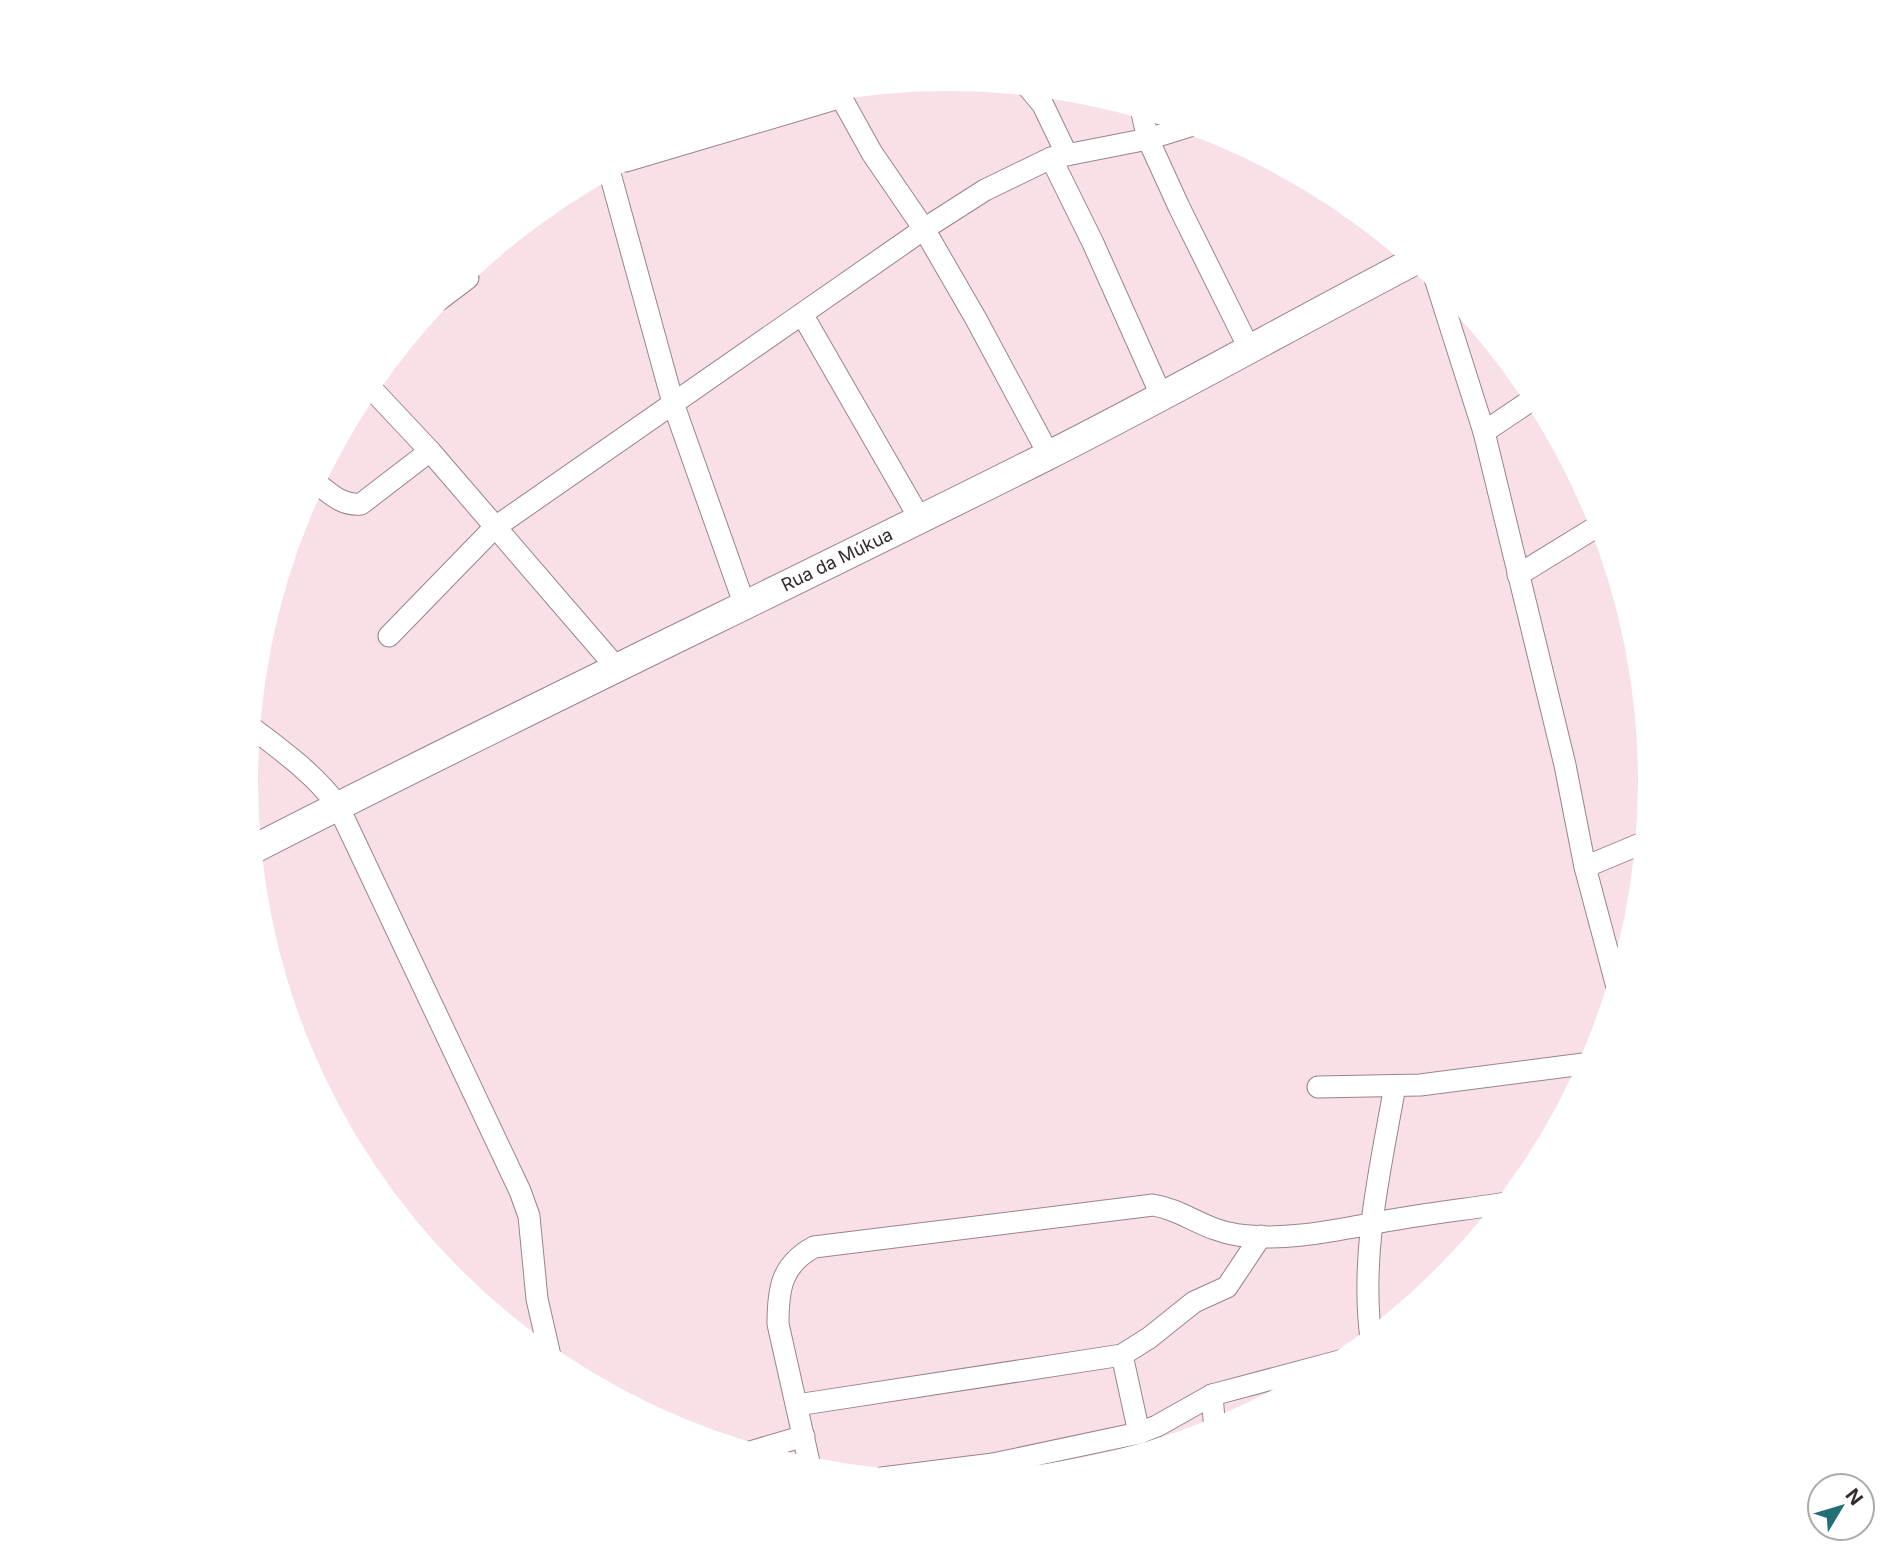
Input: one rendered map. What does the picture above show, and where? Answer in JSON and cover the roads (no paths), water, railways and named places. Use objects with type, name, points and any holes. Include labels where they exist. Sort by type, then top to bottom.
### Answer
[{"type":"street","points":[[1036,97],[1043,105],[1088,233],[1161,395]]},
{"type":"street","points":[[843,99],[879,163],[924,229],[976,319],[1048,455]]},
{"type":"street","points":[[704,137],[785,111]]},
{"type":"street","points":[[1144,120],[1148,139],[1179,207],[1250,348]]},
{"type":"street","points":[[389,636],[494,528],[924,229],[985,190],[1059,156],[1148,139],[1176,130]]},
{"type":"street","points":[[612,179],[673,403],[745,606]]},
{"type":"street","name":"Rua da Múkua","points":[[261,846],[616,667],[1048,455],[1407,265]]},
{"type":"street","points":[[1441,297],[1484,432],[1565,765],[1585,867],[1612,969]]},
{"type":"street","points":[[802,314],[920,519]]},
{"type":"street","points":[[377,394],[430,451],[616,667]]},
{"type":"street","points":[[1484,432],[1526,404]]},
{"type":"street","points":[[324,488],[349,505],[361,504],[430,451]]},
{"type":"street","points":[[1518,575],[1591,530]]},
{"type":"street","points":[[259,734],[310,774],[338,806],[520,1191],[529,1216],[537,1299],[547,1343]]},
{"type":"street","points":[[1585,867],[1636,846]]},
{"type":"street","points":[[1318,1087],[1395,1086],[1578,1065]]},
{"type":"street","points":[[1370,1328],[1367,1289],[1370,1223],[1395,1086]]},
{"type":"street","points":[[808,1458],[778,1324],[778,1304],[792,1262],[814,1247],[1153,1205],[1166,1207],[1217,1232],[1261,1236],[1336,1231],[1370,1223],[1494,1205]]},
{"type":"street","points":[[797,1405],[1122,1355],[1149,1338],[1194,1301],[1227,1287],[1261,1236]]},
{"type":"street","points":[[1122,1355],[1139,1433]]},
{"type":"street","points":[[1002,1470],[1139,1433],[1157,1426],[1212,1395],[1311,1369]]},
{"type":"street","points":[[1212,1395],[1214,1419]]},
{"type":"street","points":[[767,1447],[804,1436]]}]
